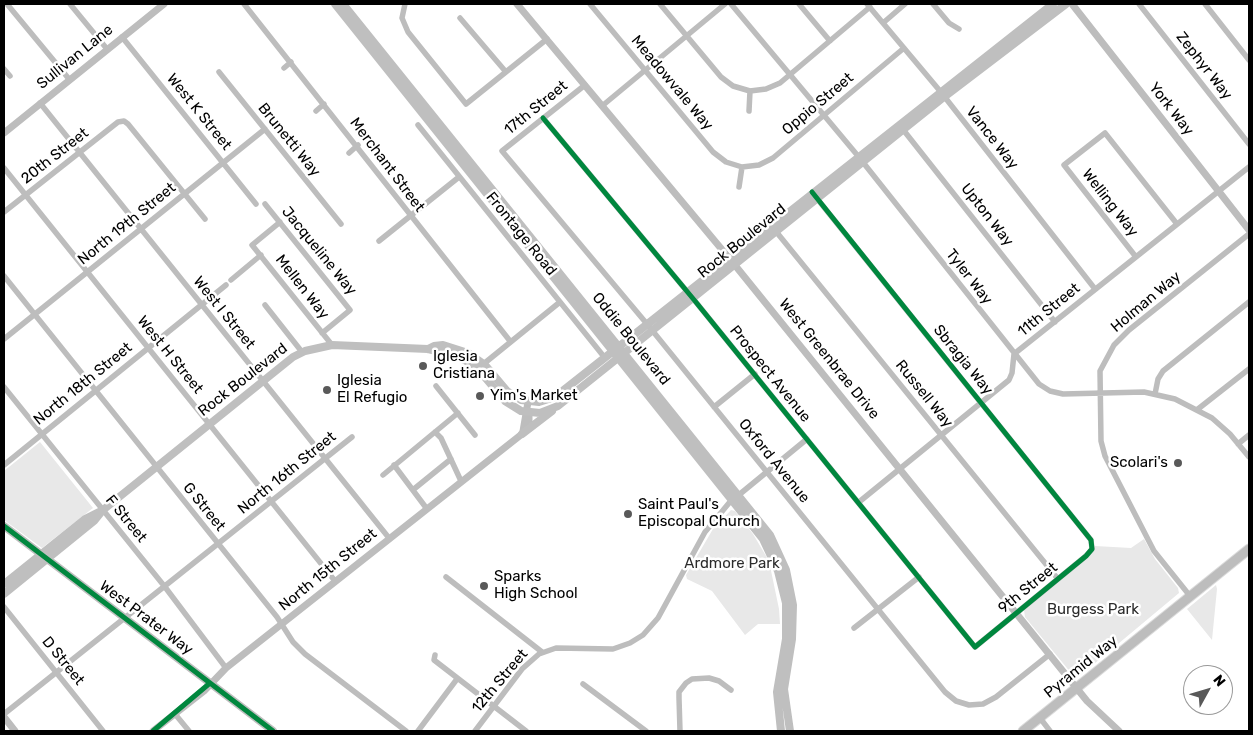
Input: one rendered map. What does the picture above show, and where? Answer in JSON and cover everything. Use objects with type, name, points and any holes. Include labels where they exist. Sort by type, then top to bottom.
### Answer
[{"type":"main road","name":"Oddie Boulevard","points":[[335,4],[619,351]]},
{"type":"main road","name":"Oddie Boulevard","points":[[344,4],[619,351],[776,545],[791,591],[793,629],[784,689],[790,731]]},
{"type":"main road","name":"Rock Boulevard","points":[[480,366],[504,401],[527,413],[540,413],[558,406],[619,351],[1053,4]]},
{"type":"main road","name":"Rock Boulevard","points":[[942,94],[1066,4]]},
{"type":"main road","name":"Rock Boulevard","points":[[4,594],[85,519],[103,510],[302,352],[332,345],[428,349],[437,345],[452,347],[468,353],[507,392],[528,402],[544,401],[555,397],[605,358],[619,351]]},
{"type":"main road","points":[[522,434],[558,406]]},
{"type":"main road","name":"Oddie Boulevard","points":[[736,497],[769,549],[784,592],[786,626],[777,692],[781,731]]},
{"type":"main road","name":"West Prater Way","points":[[4,526],[273,731]]},
{"type":"main road","name":"Pyramid Way","points":[[1023,731],[1249,549]]},
{"type":"main road","name":"Rock Boulevard","points":[[4,584],[44,556]]},
{"type":"street","points":[[7,4],[69,79]]},
{"type":"street","points":[[70,4],[107,49]]},
{"type":"street","name":"Sullivan Lane","points":[[5,130],[164,4]]},
{"type":"street","name":"Merchant Street","points":[[244,4],[371,162],[374,171],[510,341]]},
{"type":"street","points":[[405,4],[402,18],[408,32],[466,104],[547,40]]},
{"type":"street","name":"West Greenbrae Drive","points":[[517,4],[731,261],[1094,709],[1119,731]]},
{"type":"street","name":"Meadowvale Way","points":[[590,4],[713,152],[726,162],[742,167]]},
{"type":"street","points":[[660,4],[727,82],[740,89],[750,90],[773,86],[790,74],[868,6]]},
{"type":"street","points":[[602,106],[726,4]]},
{"type":"street","name":"Tyler Way","points":[[731,4],[860,159],[1039,384],[1055,395],[1099,393],[1155,394],[1176,399],[1198,409],[1221,426],[1249,457]]},
{"type":"street","points":[[799,4],[830,41]]},
{"type":"street","points":[[883,23],[905,4]]},
{"type":"street","points":[[932,4],[949,23],[958,28]]},
{"type":"street","name":"York Way","points":[[1072,4],[1249,232]]},
{"type":"street","name":"Zephyr Way","points":[[1139,4],[1249,144]]},
{"type":"street","points":[[1205,4],[1249,60]]},
{"type":"street","name":"Vance Way","points":[[868,6],[942,94],[1095,289]]},
{"type":"street","points":[[460,18],[506,72]]},
{"type":"street","name":"West K Street","points":[[122,36],[256,204]]},
{"type":"street","name":"Oppio Street","points":[[742,167],[759,166],[773,158],[904,48]]},
{"type":"street","points":[[284,68],[291,62]]},
{"type":"street","points":[[4,69],[10,76]]},
{"type":"street","name":"Brunetti Way","points":[[219,72],[341,224]]},
{"type":"street","name":"17th Street","points":[[502,151],[585,85]]},
{"type":"street","points":[[749,111],[750,90]]},
{"type":"street","name":"West I Street","points":[[40,103],[389,538]]},
{"type":"street","points":[[316,111],[324,104]]},
{"type":"street","name":"Prospect Avenue","points":[[543,118],[755,374],[975,647]]},
{"type":"street","name":"20th Street","points":[[4,212],[118,122],[124,121],[185,194]]},
{"type":"street","name":"Frontage Road","points":[[418,125],[605,358]]},
{"type":"street","name":"Upton Way","points":[[901,126],[1054,322]]},
{"type":"street","name":"North 19th Street","points":[[4,339],[265,129]]},
{"type":"street","name":"Welling Way","points":[[1136,257],[1064,165],[1105,133],[1177,224]]},
{"type":"street","points":[[349,153],[358,146]]},
{"type":"street","name":"Oxford Avenue","points":[[502,151],[649,327],[945,692],[956,701],[969,705],[983,704],[996,697],[1050,654]]},
{"type":"street","points":[[739,187],[742,167]]},
{"type":"street","name":"11th Street","points":[[858,502],[1009,380],[1012,373],[1014,354],[1249,167]]},
{"type":"street","name":"West H Street","points":[[4,168],[335,581]]},
{"type":"street","points":[[379,241],[459,177]]},
{"type":"street","points":[[185,194],[205,219]]},
{"type":"street","name":"Sbragia Way","points":[[814,195],[1089,535],[1092,546]]},
{"type":"street","name":"Jacqueline Way","points":[[265,204],[350,310],[322,333]]},
{"type":"street","name":"Mellen Way","points":[[280,222],[252,245],[332,345]]},
{"type":"street","name":"Russell Way","points":[[773,228],[1058,579]]},
{"type":"street","name":"Holman Way","points":[[1190,596],[1154,551],[1107,462],[1101,441],[1099,393],[1102,365],[1121,337],[1249,232]]},
{"type":"street","points":[[230,280],[261,255]]},
{"type":"street","name":"G Street","points":[[4,276],[218,544],[290,639],[305,654],[406,731]]},
{"type":"street","name":"North 18th Street","points":[[4,465],[226,285]]},
{"type":"street","points":[[480,366],[560,302]]},
{"type":"street","points":[[1155,394],[1158,379],[1163,370],[1249,302]]},
{"type":"street","points":[[265,305],[302,352]]},
{"type":"street","points":[[1198,409],[1249,369]]},
{"type":"street","points":[[714,407],[755,374]]},
{"type":"street","points":[[436,386],[475,435]]},
{"type":"street","name":"F Street","points":[[4,387],[165,587],[226,668]]},
{"type":"street","points":[[522,434],[528,402]]},
{"type":"street","points":[[383,475],[458,413]]},
{"type":"street","points":[[435,432],[461,481]]},
{"type":"street","name":"North 15th Street","points":[[153,731],[175,714],[226,668],[522,434]]},
{"type":"street","points":[[1238,444],[1249,435]]},
{"type":"street","name":"North 16th Street","points":[[4,716],[56,672],[352,437]]},
{"type":"street","name":"12th Street","points":[[475,731],[524,666],[542,652],[556,648],[613,649],[626,645],[643,635],[658,618],[705,532],[736,497],[807,439]]},
{"type":"street","points":[[414,489],[451,459]]},
{"type":"street","points":[[394,465],[414,489],[427,509]]},
{"type":"street","name":"9th Street","points":[[975,647],[1086,556],[1092,546]]},
{"type":"street","points":[[446,577],[542,652]]},
{"type":"street","points":[[854,628],[919,577]]},
{"type":"street","name":"D Street","points":[[4,607],[103,731]]},
{"type":"street","points":[[435,655],[434,660],[526,731]]},
{"type":"street","points":[[680,731],[678,698],[686,683],[692,679],[709,678],[719,681],[731,690]]},
{"type":"street","points":[[418,731],[457,679]]},
{"type":"street","points":[[583,684],[646,731]]},
{"type":"street","points":[[175,714],[189,731]]},
{"type":"street","points":[[4,716],[15,731]]},
{"type":"street","points":[[1040,718],[1050,731]]},
{"type":"green space","points":[[40,442],[93,508],[42,548],[4,520],[4,471]]},
{"type":"green space","name":"Ardmore Park","points":[[731,510],[735,511],[753,534],[769,561],[779,609],[780,624],[758,624],[745,635],[712,591],[687,579],[686,575],[713,529]]},
{"type":"green space","name":"Burgess Park","points":[[1144,539],[1155,559],[1178,588],[1179,593],[1076,679],[1025,617],[1024,610],[1088,558],[1095,546],[1131,548]]},
{"type":"green space","points":[[1216,585],[1217,589],[1212,640],[1187,609]]},
{"type":"cycle path","points":[[543,118],[695,301],[975,647],[1086,556],[1092,549],[1091,540],[812,192]]},
{"type":"cycle path","points":[[4,526],[273,731]]},
{"type":"cycle path","points":[[153,731],[210,683]]},
{"type":"place","name":"Iglesia Cristiana","points":[[423,366]]},
{"type":"place","name":"Iglesia El Refugio","points":[[327,390]]},
{"type":"place","name":"Yim's Market","points":[[480,396]]},
{"type":"place","name":"Scolari's","points":[[1178,463]]},
{"type":"place","name":"Saint Paul's Episcopal Church","points":[[628,514]]},
{"type":"place","name":"Sparks High School","points":[[484,586]]}]
